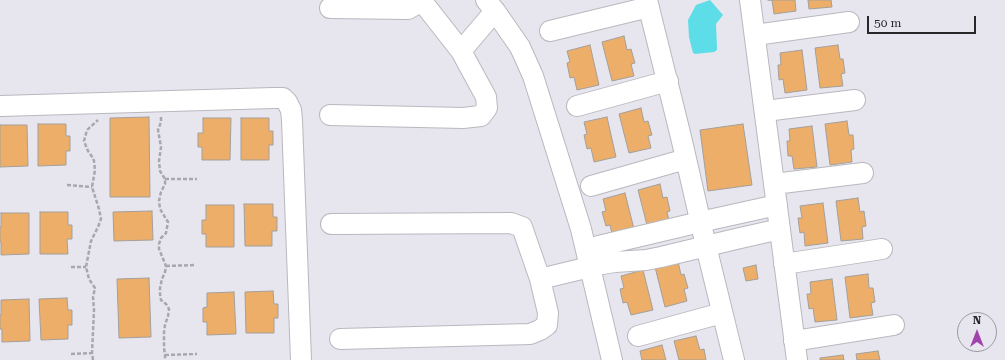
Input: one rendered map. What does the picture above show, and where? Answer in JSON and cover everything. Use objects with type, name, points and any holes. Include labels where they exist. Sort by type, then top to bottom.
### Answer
[{"type":"street","points":[[750,0],[795,351],[894,325]]},
{"type":"street","points":[[330,8],[408,9],[421,1],[461,51],[486,97],[487,108],[481,116],[463,118],[330,115]]},
{"type":"street","points":[[550,31],[648,3],[734,360]]},
{"type":"street","points":[[461,51],[490,5],[520,46],[533,76],[581,229],[612,360]]},
{"type":"street","points":[[755,35],[849,22]]},
{"type":"street","points":[[577,106],[668,82]]},
{"type":"street","points":[[0,106],[283,98],[291,110],[292,120],[301,360]]},
{"type":"street","points":[[765,111],[855,100]]},
{"type":"street","points":[[591,186],[686,159]]},
{"type":"street","points":[[774,184],[863,173]]},
{"type":"street","points":[[540,279],[588,258],[700,222],[777,205]]},
{"type":"street","points":[[331,224],[511,223],[522,228],[540,279],[548,313],[547,325],[530,334],[340,339]]},
{"type":"street","points":[[588,258],[615,262],[646,260],[780,229]]},
{"type":"street","points":[[784,264],[882,249]]},
{"type":"street","points":[[638,336],[722,313]]},
{"type":"path","points":[[162,101],[161,122],[158,130],[161,147],[159,161],[160,171],[165,184],[159,201],[160,209],[168,222],[166,233],[161,238],[159,244],[159,249],[166,266],[160,288],[160,294],[161,300],[169,309],[164,325],[164,360]]},
{"type":"path","points":[[93,360],[93,297],[95,288],[89,279],[86,267],[91,240],[101,219],[92,187],[95,170],[94,161],[84,141],[87,130],[104,116],[104,103]]},
{"type":"path","points":[[164,179],[197,179]]},
{"type":"path","points":[[67,185],[92,187]]},
{"type":"path","points":[[166,266],[195,265]]},
{"type":"path","points":[[71,267],[86,267]]},
{"type":"path","points":[[71,354],[92,353]]},
{"type":"path","points":[[165,355],[197,354]]},
{"type":"water","points":[[710,0],[723,15],[716,24],[717,50],[714,52],[695,54],[693,53],[689,37],[688,20],[696,5]]},
{"type":"building","points":[[772,0],[795,0],[796,11],[774,14]]},
{"type":"building","points":[[808,0],[831,0],[832,7],[809,9]]},
{"type":"building","points":[[624,36],[627,50],[631,49],[635,63],[631,64],[634,76],[612,81],[602,42]]},
{"type":"building","points":[[590,45],[599,85],[577,90],[574,77],[570,78],[567,63],[570,62],[567,51]]},
{"type":"building","points":[[838,45],[840,59],[843,59],[845,73],[841,74],[843,86],[820,88],[815,48]]},
{"type":"building","points":[[802,50],[807,90],[785,93],[783,79],[779,80],[778,65],[781,65],[780,53]]},
{"type":"building","points":[[641,108],[644,122],[648,121],[652,135],[648,136],[651,148],[629,153],[619,114]]},
{"type":"building","points":[[149,117],[150,197],[110,197],[110,118]]},
{"type":"building","points":[[607,117],[616,157],[594,162],[591,148],[587,149],[584,135],[587,134],[584,122]]},
{"type":"building","points":[[203,118],[231,118],[230,160],[202,160],[202,147],[198,147],[198,133],[203,133]]},
{"type":"building","points":[[241,118],[269,118],[269,131],[273,131],[273,145],[269,145],[269,160],[241,160]]},
{"type":"building","points":[[847,121],[849,135],[853,135],[854,149],[851,150],[852,162],[830,165],[825,124]]},
{"type":"building","points":[[38,124],[66,124],[66,136],[70,136],[70,151],[66,151],[66,165],[38,166]]},
{"type":"building","points":[[743,124],[752,185],[708,191],[700,130]]},
{"type":"building","points":[[0,125],[27,125],[28,166],[0,167]]},
{"type":"building","points":[[812,126],[817,167],[794,169],[792,156],[788,156],[787,141],[790,141],[789,129]]},
{"type":"building","points":[[660,184],[663,198],[667,197],[670,211],[667,212],[670,224],[648,229],[638,190]]},
{"type":"building","points":[[625,193],[635,233],[613,238],[610,225],[606,226],[602,212],[606,211],[603,199]]},
{"type":"building","points":[[858,198],[860,212],[864,211],[866,226],[862,227],[863,239],[841,241],[836,201]]},
{"type":"building","points":[[823,203],[828,243],[805,246],[804,232],[800,233],[798,218],[802,218],[800,206]]},
{"type":"building","points":[[244,204],[273,204],[273,217],[277,217],[277,231],[272,231],[272,246],[245,246]]},
{"type":"building","points":[[206,205],[234,205],[234,247],[206,247],[206,234],[202,234],[202,220],[206,220]]},
{"type":"building","points":[[152,211],[153,240],[114,241],[113,212]]},
{"type":"building","points":[[40,212],[68,212],[68,225],[72,225],[72,239],[67,239],[68,254],[40,254]]},
{"type":"building","points":[[1,213],[29,213],[29,254],[1,255]]},
{"type":"building","points":[[678,261],[681,275],[684,274],[688,288],[684,289],[687,301],[665,307],[655,267]]},
{"type":"building","points":[[756,265],[758,279],[746,281],[743,268]]},
{"type":"building","points":[[643,270],[653,310],[631,315],[627,302],[623,303],[620,289],[624,288],[621,276]]},
{"type":"building","points":[[868,274],[869,288],[873,288],[875,302],[871,303],[873,315],[850,318],[845,277]]},
{"type":"building","points":[[149,278],[151,337],[119,338],[117,279]]},
{"type":"building","points":[[832,279],[837,320],[815,322],[813,308],[809,309],[807,294],[811,294],[810,282]]},
{"type":"building","points":[[273,291],[274,304],[278,304],[278,318],[274,318],[274,333],[246,333],[245,292]]},
{"type":"building","points":[[234,292],[236,334],[207,335],[207,322],[203,322],[203,308],[207,307],[207,293]]},
{"type":"building","points":[[67,298],[68,310],[72,310],[72,325],[68,325],[68,339],[41,340],[39,299]]},
{"type":"building","points":[[29,299],[30,341],[2,342],[2,329],[0,329],[1,300]]},
{"type":"building","points":[[696,336],[700,350],[704,349],[706,360],[679,360],[674,341]]},
{"type":"building","points":[[662,345],[666,360],[642,360],[640,351]]},
{"type":"building","points":[[878,351],[880,360],[857,360],[856,354]]},
{"type":"building","points":[[843,355],[844,360],[820,360],[820,358]]}]
